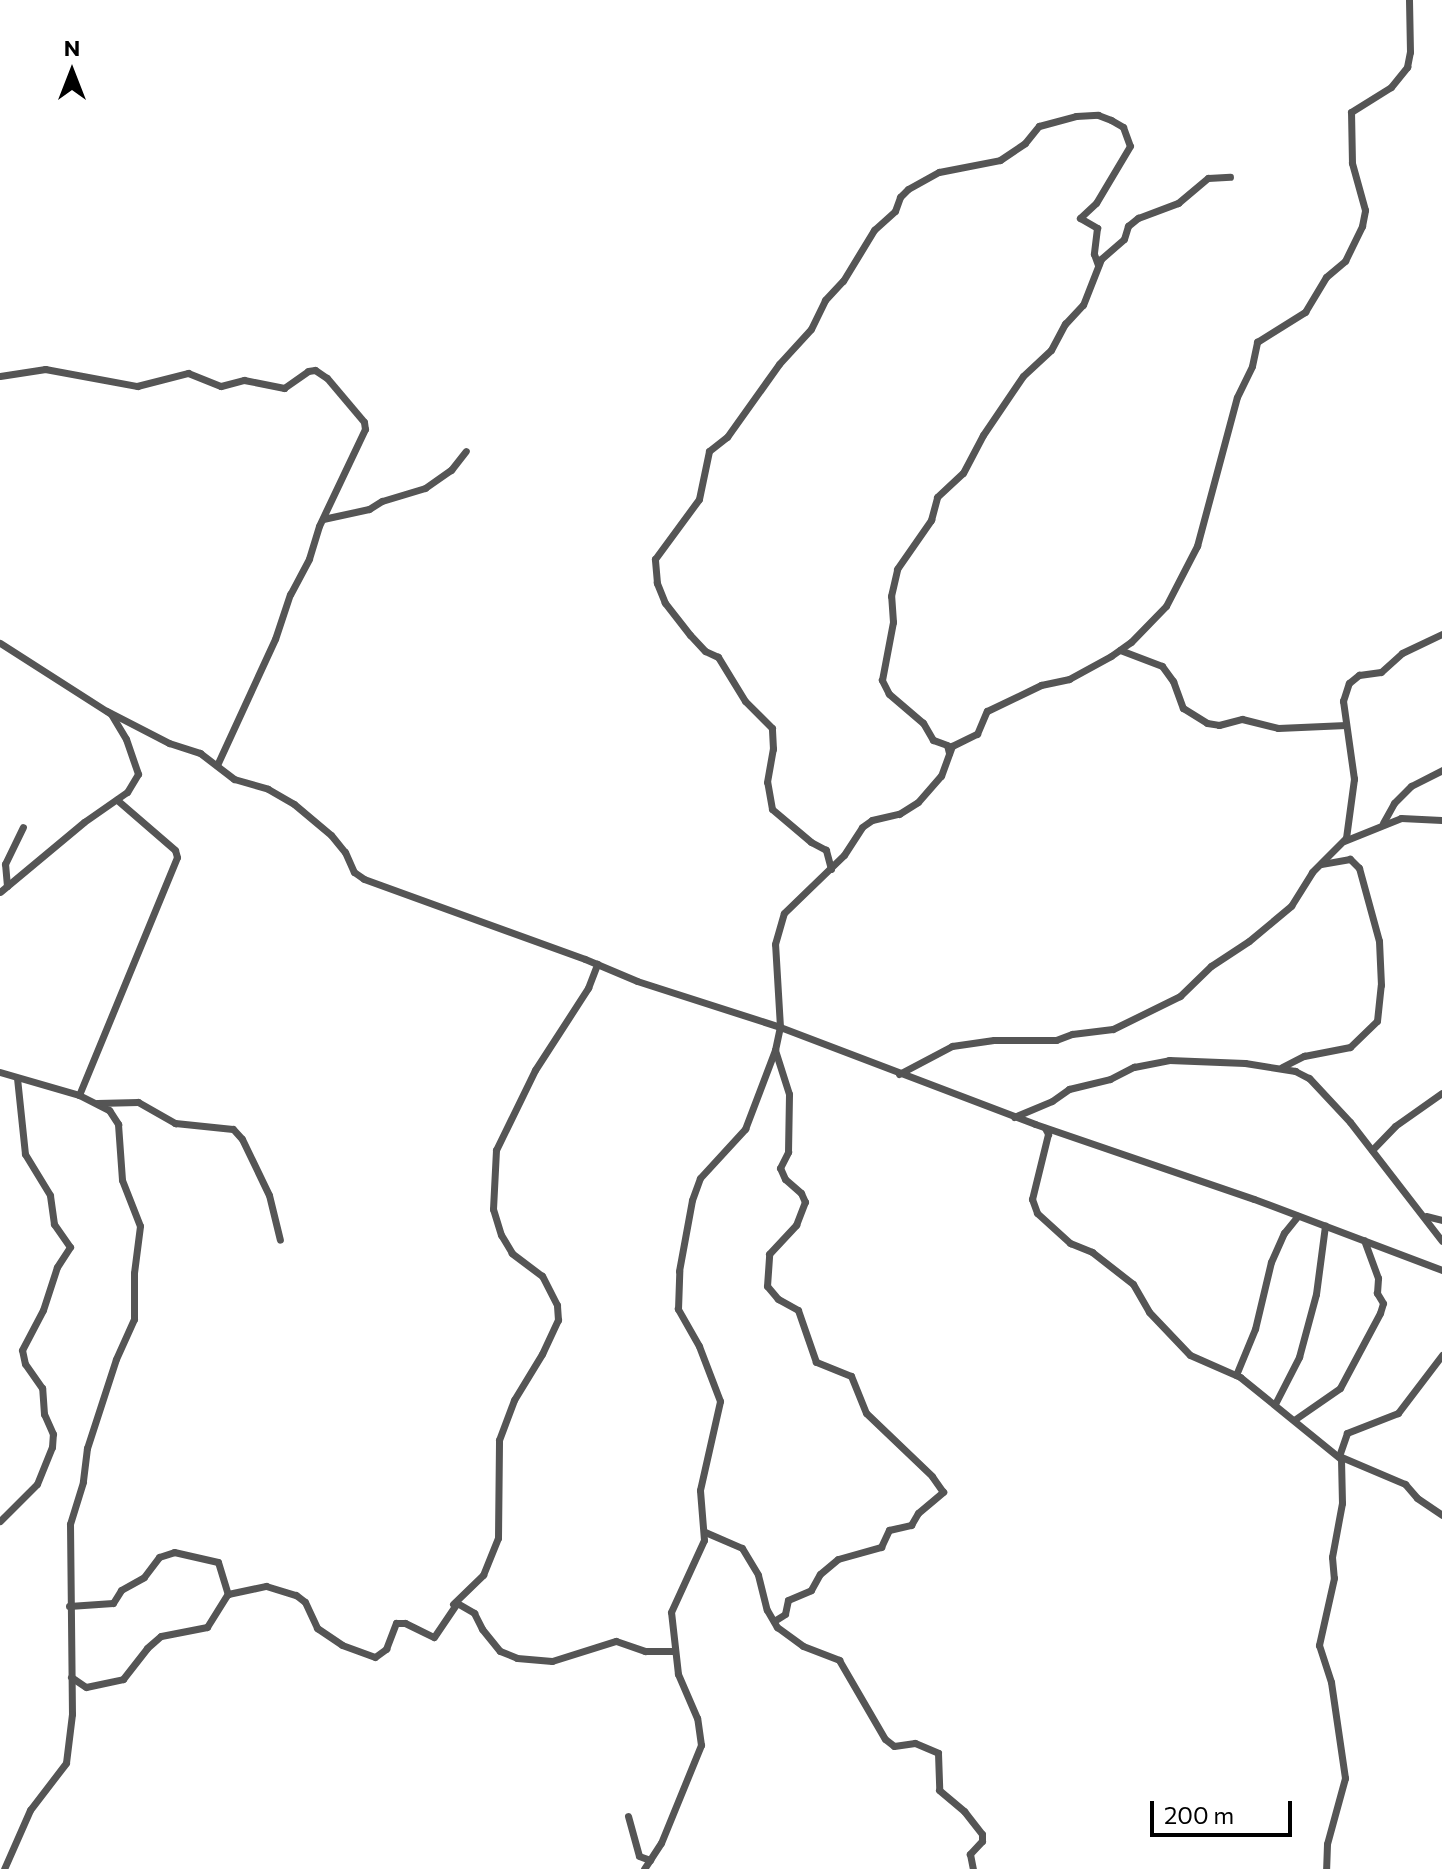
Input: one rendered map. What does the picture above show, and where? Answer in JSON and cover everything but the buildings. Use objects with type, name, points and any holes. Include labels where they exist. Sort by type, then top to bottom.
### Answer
[{"type":"street","points":[[628,1816],[639,1856],[647,1866],[661,1843],[701,1745],[697,1718],[679,1681],[672,1606],[697,1561],[705,1532],[700,1490],[720,1401],[699,1346],[678,1309],[679,1271],[692,1200],[700,1178],[745,1129],[775,1050],[780,1027],[775,961],[777,930],[789,905],[809,893],[867,823],[899,814],[918,802],[943,773],[955,744],[977,734],[991,708],[1041,685],[1069,679],[1120,650],[1166,606],[1194,553],[1237,397],[1252,364],[1258,339],[1305,312],[1326,277],[1345,261],[1362,226],[1365,206],[1352,163],[1351,113],[1391,87],[1407,67],[1410,52],[1409,0]]},
{"type":"street","points":[[831,869],[829,852],[772,809],[767,782],[774,740],[772,728],[745,701],[718,657],[705,651],[665,603],[657,583],[655,559],[699,499],[709,451],[727,437],[779,364],[811,329],[825,300],[843,281],[874,230],[895,211],[900,197],[908,189],[939,172],[999,161],[1025,143],[1039,126],[1076,116],[1098,115],[1123,127],[1130,146],[1096,203],[1080,218],[1097,228],[1094,254],[1098,265],[1096,278],[1083,305],[1063,326],[1045,359],[1023,376],[1010,394],[963,473],[937,497],[931,520],[894,576],[893,622],[882,669],[883,684],[923,723],[933,740],[947,745],[949,753]]},
{"type":"street","points":[[1098,265],[1124,239],[1126,229],[1134,221],[1178,203],[1208,178],[1230,177]]},
{"type":"street","points":[[0,376],[45,369],[137,386],[188,373],[221,386],[244,380],[284,388],[308,371],[322,373],[365,425],[304,569],[290,594],[275,639],[217,765]]},
{"type":"street","points":[[323,519],[369,509],[382,501],[425,488],[451,470],[466,451]]},
{"type":"street","points":[[1344,841],[1354,779],[1344,693],[1354,678],[1380,673],[1402,653],[1442,634]]},
{"type":"street","points":[[0,643],[72,692],[169,743],[200,753],[234,779],[268,789],[299,808],[337,841],[359,877],[637,981],[780,1027],[1014,1117],[1442,1270]]},
{"type":"street","points":[[1120,650],[1162,666],[1173,681],[1183,708],[1207,723],[1219,725],[1242,719],[1278,728],[1346,725]]},
{"type":"street","points":[[1332,724],[1344,708]]},
{"type":"street","points":[[3,889],[77,827],[135,785],[138,774],[123,731],[107,711]]},
{"type":"street","points":[[1382,825],[1406,790],[1442,770]]},
{"type":"street","points":[[79,1095],[177,857],[175,850],[117,800]]},
{"type":"street","points":[[899,1074],[952,1046],[994,1040],[1056,1040],[1072,1034],[1113,1029],[1145,1016],[1180,996],[1209,967],[1283,914],[1320,864],[1344,841],[1403,817],[1442,820]]},
{"type":"street","points":[[3,889],[5,864],[23,827]]},
{"type":"street","points":[[1280,1068],[1311,1054],[1350,1047],[1377,1021],[1381,985],[1379,941],[1358,865],[1350,859],[1320,864]]},
{"type":"street","points":[[71,1693],[82,1687],[123,1679],[161,1636],[189,1634],[207,1627],[228,1594],[266,1586],[296,1595],[305,1602],[317,1628],[342,1645],[375,1657],[386,1649],[396,1623],[405,1623],[434,1637],[453,1604],[483,1575],[498,1538],[499,1440],[516,1396],[542,1354],[558,1320],[557,1305],[542,1276],[511,1251],[501,1235],[493,1209],[496,1150],[535,1070],[588,988],[597,964]]},
{"type":"street","points":[[774,1621],[785,1614],[788,1600],[811,1590],[820,1574],[840,1557],[881,1547],[889,1530],[911,1525],[918,1513],[943,1492],[932,1476],[866,1413],[851,1376],[816,1362],[798,1310],[778,1299],[767,1286],[769,1254],[796,1225],[805,1203],[803,1195],[788,1184],[780,1168],[788,1152],[789,1094],[775,1050]]},
{"type":"street","points":[[1014,1117],[1052,1101],[1069,1089],[1110,1079],[1143,1065],[1185,1059],[1280,1068],[1309,1078],[1426,1216],[1437,1221],[1442,1241]]},
{"type":"street","points":[[0,1072],[79,1095],[109,1110],[118,1124],[122,1180],[138,1216],[140,1243],[134,1273],[134,1319],[116,1359],[87,1448],[82,1489],[70,1523],[71,1731],[64,1769],[30,1810],[4,1869]]},
{"type":"street","points":[[0,1521],[37,1484],[52,1449],[53,1434],[44,1414],[42,1388],[25,1364],[22,1350],[43,1310],[57,1267],[70,1247],[54,1224],[50,1195],[25,1154],[17,1078]]},
{"type":"street","points":[[1372,1150],[1401,1121],[1442,1093]]},
{"type":"street","points":[[97,1103],[138,1102],[175,1123],[233,1129],[242,1139],[269,1195],[280,1240]]},
{"type":"street","points":[[1045,1128],[1048,1134],[1032,1199],[1034,1209],[1070,1243],[1092,1252],[1133,1284],[1149,1312],[1193,1357],[1236,1375],[1339,1456],[1405,1484],[1417,1498],[1442,1515]]},
{"type":"street","points":[[1236,1375],[1255,1329],[1271,1262],[1284,1233],[1298,1216]]},
{"type":"street","points":[[1275,1404],[1299,1357],[1316,1294],[1325,1226]]},
{"type":"street","points":[[1294,1420],[1340,1388],[1380,1313],[1383,1303],[1377,1293],[1378,1278],[1364,1240]]},
{"type":"street","points":[[1326,1869],[1327,1844],[1345,1778],[1331,1682],[1319,1645],[1334,1578],[1332,1557],[1342,1503],[1343,1464],[1339,1456],[1347,1433],[1398,1413],[1442,1355]]},
{"type":"street","points":[[705,1532],[742,1548],[758,1575],[774,1621],[803,1646],[839,1660],[889,1742],[896,1746],[913,1742],[938,1753],[941,1761],[936,1778],[941,1794],[964,1811],[981,1832],[982,1841],[970,1854],[973,1869]]},
{"type":"street","points":[[69,1606],[113,1603],[121,1590],[141,1580],[154,1562],[168,1552],[218,1562],[228,1594]]},
{"type":"street","points":[[453,1604],[461,1603],[472,1610],[500,1651],[517,1658],[552,1661],[616,1641],[645,1651],[675,1651]]},
{"type":"street","points":[[69,1672],[82,1687]]}]
